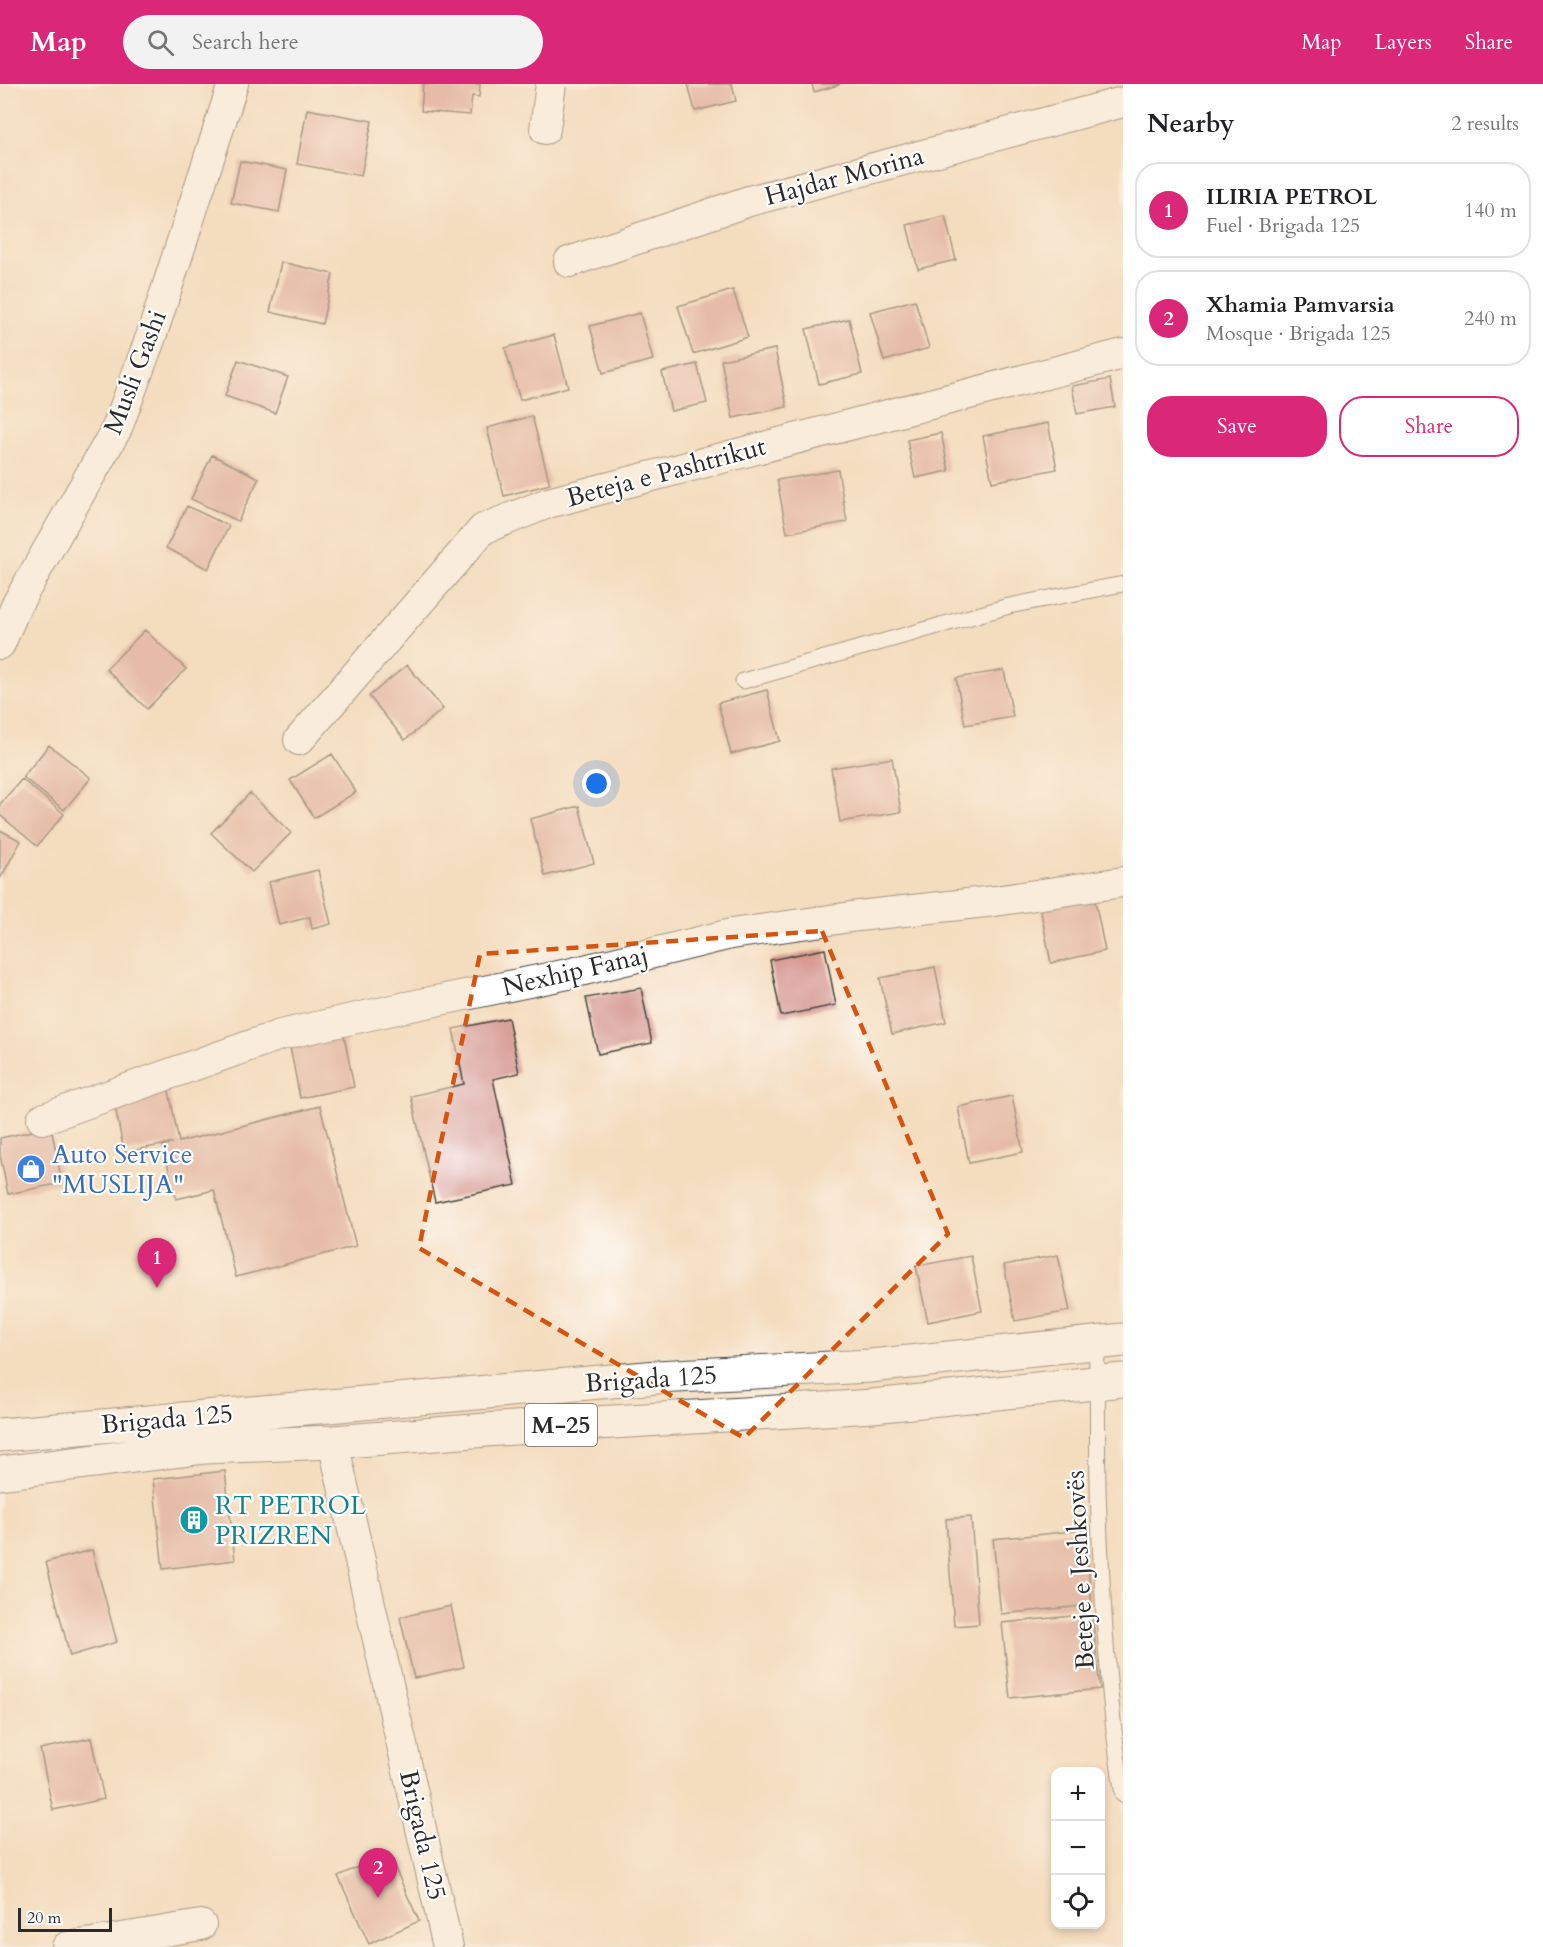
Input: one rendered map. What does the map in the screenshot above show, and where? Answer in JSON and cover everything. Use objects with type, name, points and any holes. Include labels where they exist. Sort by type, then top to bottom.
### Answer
[{"type":"main road","name":"Brigada 125","points":[[0,1435],[657,1377],[870,1366],[1109,1341]]},
{"type":"main road","name":"Brigada 125","points":[[0,1473],[206,1447],[333,1442],[873,1406],[1111,1381]]},
{"type":"street","name":"Musli Gashi","points":[[0,644],[17,604],[117,428],[152,334],[233,84]]},
{"type":"street","points":[[545,129],[551,84]]},
{"type":"street","name":"Hajdar Morina","points":[[569,262],[749,201],[1123,102]]},
{"type":"street","name":"Beteja e Pashtrikut","points":[[299,740],[483,529],[548,502],[1123,354]]},
{"type":"street","name":"Nexhip Fanaj","points":[[42,1119],[280,1035],[568,974],[731,934],[858,916],[995,901],[1123,882]]},
{"type":"street","name":"Brigada 125","points":[[333,1442],[448,1947]]},
{"type":"street","points":[[67,1947],[201,1925]]},
{"type":"lane","points":[[743,681],[1009,606],[1123,584]]},
{"type":"lane","name":"Beteje e Jeshkovës","points":[[1109,1341],[1111,1381],[1099,1515],[1113,1735],[1123,1795]]},
{"type":"highlighted area","points":[[822,931],[948,1234],[744,1438],[419,1248],[480,954]]},
{"type":"building","points":[[423,84],[480,84],[479,97],[472,96],[470,115],[421,111]]},
{"type":"building","points":[[688,84],[732,84],[736,101],[695,111]]},
{"type":"building","points":[[812,84],[839,84],[839,85],[814,92]]},
{"type":"building","points":[[307,109],[372,121],[361,176],[297,164]]},
{"type":"building","points":[[240,161],[287,170],[279,212],[231,203]]},
{"type":"building","points":[[945,216],[956,260],[918,269],[907,225]]},
{"type":"building","points":[[281,262],[333,274],[322,324],[270,312]]},
{"type":"building","points":[[733,290],[748,337],[693,354],[678,306]]},
{"type":"building","points":[[915,300],[929,348],[884,361],[870,312]]},
{"type":"building","points":[[640,313],[653,360],[603,373],[590,326]]},
{"type":"building","points":[[849,319],[862,374],[819,384],[806,329]]},
{"type":"building","points":[[554,335],[568,387],[520,400],[505,348]]},
{"type":"building","points":[[775,349],[787,407],[733,418],[721,360]]},
{"type":"building","points":[[238,360],[288,377],[275,413],[225,396]]},
{"type":"building","points":[[697,364],[707,403],[671,411],[662,372]]},
{"type":"building","points":[[1110,379],[1115,407],[1077,414],[1072,386]]},
{"type":"building","points":[[532,416],[550,484],[504,496],[487,428]]},
{"type":"building","points":[[1048,423],[1057,469],[992,482],[983,436]]},
{"type":"building","points":[[941,433],[949,471],[915,478],[907,440]]},
{"type":"building","points":[[212,455],[259,478],[238,521],[191,499]]},
{"type":"building","points":[[838,470],[847,522],[787,533],[777,480]]},
{"type":"building","points":[[187,506],[229,526],[208,569],[166,548]]},
{"type":"building","points":[[145,630],[186,669],[147,709],[106,669]]},
{"type":"building","points":[[407,665],[443,709],[405,740],[369,696]]},
{"type":"building","points":[[1004,670],[1013,717],[965,725],[956,678]]},
{"type":"building","points":[[767,690],[780,741],[731,754],[718,703]]},
{"type":"building","points":[[49,745],[91,778],[64,810],[23,777]]},
{"type":"building","points":[[332,754],[356,792],[314,818],[290,780]]},
{"type":"building","points":[[892,758],[901,812],[840,822],[831,768]]},
{"type":"building","points":[[22,779],[64,814],[37,846],[0,815],[0,804]]},
{"type":"building","points":[[250,793],[291,833],[252,872],[211,833]]},
{"type":"building","points":[[579,806],[594,863],[545,876],[530,819]]},
{"type":"building","points":[[0,830],[21,841],[0,879]]},
{"type":"building","points":[[318,870],[331,924],[312,929],[310,917],[279,925],[269,882]]},
{"type":"building","points":[[1094,896],[1105,951],[1051,963],[1040,907]]},
{"type":"building","points":[[825,949],[836,1005],[781,1016],[770,960]]},
{"type":"building","points":[[935,967],[946,1022],[892,1034],[880,978]]},
{"type":"building","points":[[641,988],[652,1043],[598,1054],[586,998]]},
{"type":"building","points":[[508,1018],[519,1073],[493,1079],[516,1185],[435,1202],[411,1096],[464,1084],[453,1029]]},
{"type":"building","points":[[343,1031],[354,1087],[300,1098],[289,1042]]},
{"type":"building","points":[[168,1086],[179,1142],[320,1106],[356,1246],[236,1277],[214,1190],[176,1199],[163,1146],[173,1143],[124,1152],[113,1096]]},
{"type":"building","points":[[1012,1096],[1023,1152],[969,1163],[958,1107]]},
{"type":"building","name":"Auto Service \"MUSLIJA\"","points":[[51,1127],[62,1183],[8,1194],[0,1155],[0,1138]]},
{"type":"building","points":[[1058,1255],[1070,1311],[1015,1321],[1004,1265]]},
{"type":"building","points":[[971,1256],[982,1311],[928,1322],[916,1266]]},
{"type":"building","name":"RT PETROL PRIZREN","points":[[225,1471],[235,1560],[163,1569],[153,1479]]},
{"type":"building","points":[[971,1517],[979,1624],[954,1626],[946,1519]]},
{"type":"building","points":[[1084,1530],[1092,1605],[1001,1614],[993,1539]]},
{"type":"building","points":[[92,1550],[117,1642],[70,1656],[46,1562]]},
{"type":"building","points":[[451,1606],[464,1667],[414,1678],[400,1617]]},
{"type":"building","points":[[1092,1614],[1100,1689],[1010,1698],[1002,1623]]},
{"type":"building","points":[[91,1738],[104,1799],[53,1810],[40,1749]]},
{"type":"building","points":[[388,1853],[419,1921],[369,1944],[338,1876]]},
{"type":"place","name":"Auto Service \"MUSLIJA\"","points":[[31,1169]]},
{"type":"place","name":"ILIRIA PETROL","points":[[157,1288]]},
{"type":"place","name":"RT PETROL PRIZREN","points":[[194,1520]]},
{"type":"place","name":"Xhamia Pamvarsia","points":[[378,1898]]}]
